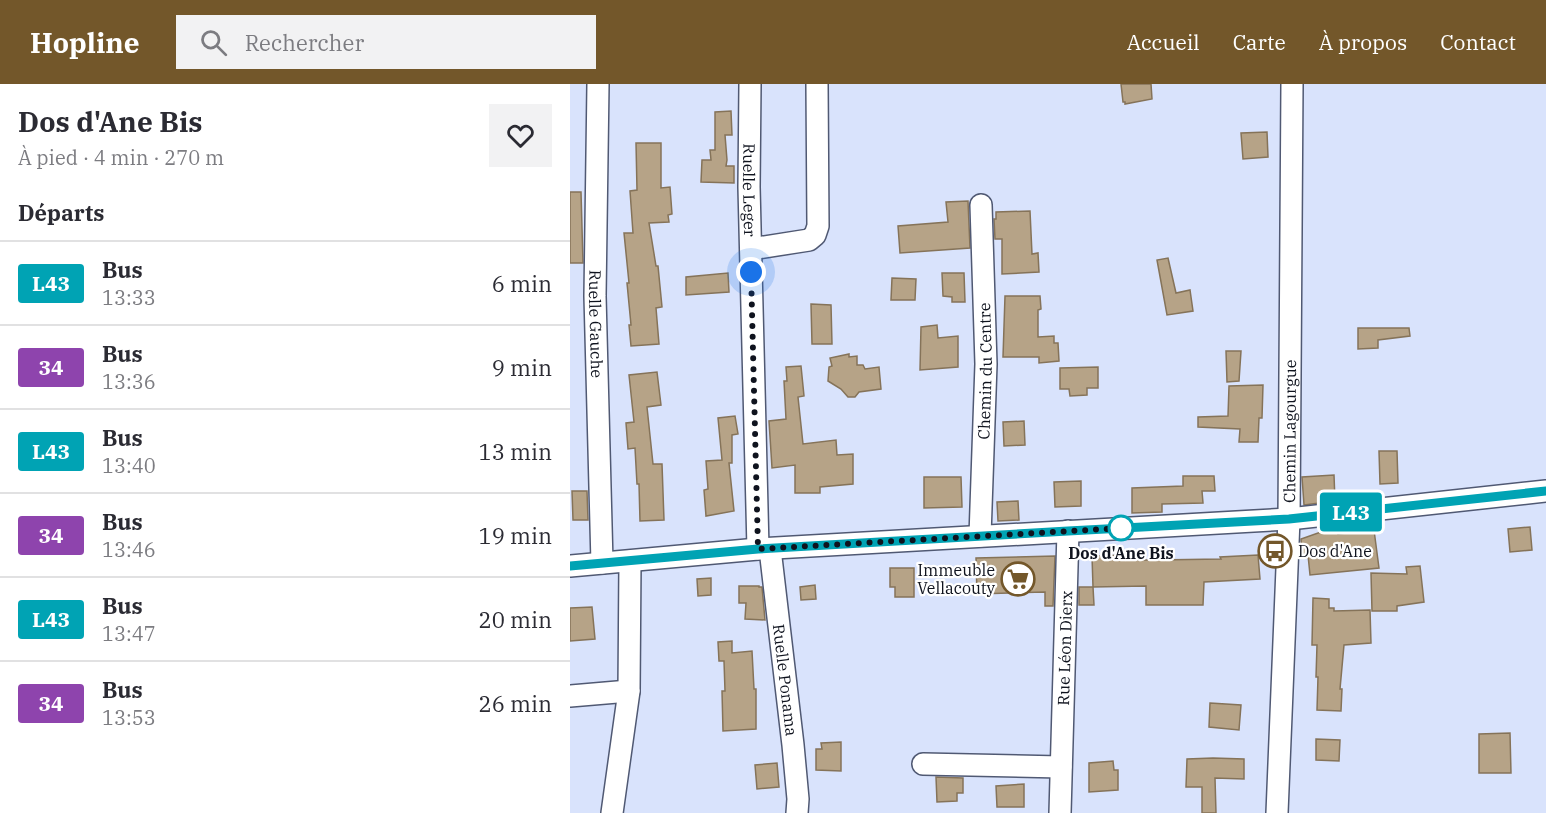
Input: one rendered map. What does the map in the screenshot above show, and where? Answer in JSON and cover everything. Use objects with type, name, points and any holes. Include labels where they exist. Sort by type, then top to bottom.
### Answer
[{"type":"street","name":"Ruelle Gauche","points":[[598,84],[595,296],[602,563]]},
{"type":"street","name":"Ruelle Leger","points":[[750,84],[749,187],[764,549]]},
{"type":"street","points":[[751,249],[809,240],[815,235],[818,226],[817,84]]},
{"type":"street","name":"Chemin Lagourgue","points":[[1277,813],[1289,519],[1292,84]]},
{"type":"street","name":"Chemin du Centre","points":[[980,536],[986,364],[981,205]]},
{"type":"street","points":[[570,566],[764,549],[1289,519],[1546,491]]},
{"type":"street","name":"Rue Léon Dierx","points":[[1060,813],[1068,531]]},
{"type":"street","name":"Ruelle Ponama","points":[[764,549],[793,745],[798,799],[797,813]]},
{"type":"street","points":[[612,813],[629,691],[630,561]]},
{"type":"street","points":[[570,696],[629,691]]},
{"type":"street","points":[[922,764],[1061,767]]},
{"type":"building","points":[[1121,84],[1151,84],[1152,99],[1125,104]]},
{"type":"building","points":[[731,111],[732,135],[725,135],[726,166],[734,166],[734,183],[701,182],[702,160],[711,160],[710,150],[715,150],[715,112]]},
{"type":"building","points":[[1267,132],[1268,157],[1243,159],[1241,133]]},
{"type":"building","points":[[636,143],[661,143],[661,188],[670,187],[672,214],[668,215],[669,222],[649,223],[656,266],[658,266],[662,307],[656,308],[659,344],[631,346],[627,283],[629,283],[624,233],[633,233],[630,191],[637,190]]},
{"type":"building","points":[[570,192],[581,192],[583,263],[570,263]]},
{"type":"building","points":[[968,201],[970,248],[900,253],[898,226],[948,222],[946,202]]},
{"type":"building","points":[[1030,211],[1032,254],[1038,253],[1039,272],[1002,274],[1002,239],[995,239],[996,212]]},
{"type":"building","points":[[1168,258],[1176,293],[1190,290],[1193,311],[1167,315],[1157,260]]},
{"type":"building","points":[[728,273],[729,292],[686,295],[686,277]]},
{"type":"building","points":[[942,273],[964,273],[965,302],[952,302],[952,297],[943,296]]},
{"type":"building","points":[[892,278],[916,279],[915,300],[891,300]]},
{"type":"building","points":[[1005,296],[1040,296],[1038,337],[1054,336],[1054,343],[1058,343],[1059,361],[1039,363],[1039,357],[1003,357]]},
{"type":"building","points":[[811,304],[831,305],[832,344],[812,344]]},
{"type":"building","points":[[937,325],[938,338],[958,336],[958,367],[920,370],[921,327]]},
{"type":"building","points":[[1358,328],[1409,328],[1410,336],[1378,340],[1378,348],[1358,349]]},
{"type":"building","points":[[1226,351],[1241,351],[1239,381],[1227,382]]},
{"type":"building","points":[[849,354],[849,357],[857,356],[857,365],[863,365],[865,369],[879,367],[881,389],[859,392],[855,397],[848,397],[841,389],[828,381],[829,367],[832,366],[830,358]]},
{"type":"building","points":[[801,366],[804,396],[798,397],[803,444],[836,440],[837,455],[853,454],[853,484],[820,487],[820,493],[795,493],[795,465],[772,468],[769,421],[786,419],[784,381],[787,381],[786,367]]},
{"type":"building","points":[[1098,367],[1098,388],[1087,388],[1087,395],[1070,396],[1069,389],[1060,389],[1060,368]]},
{"type":"building","points":[[657,372],[661,405],[647,407],[653,464],[662,464],[664,520],[640,521],[635,448],[628,449],[626,423],[634,422],[629,375]]},
{"type":"building","points":[[1263,385],[1262,418],[1259,418],[1258,442],[1239,442],[1240,429],[1198,427],[1198,417],[1228,416],[1229,386]]},
{"type":"building","points":[[735,416],[738,434],[732,435],[732,463],[729,463],[734,511],[706,516],[704,490],[708,489],[706,461],[722,460],[718,418]]},
{"type":"building","points":[[1024,421],[1025,445],[1004,446],[1003,422]]},
{"type":"building","points":[[1379,451],[1397,451],[1398,483],[1380,484]]},
{"type":"building","points":[[1334,475],[1335,501],[1304,505],[1302,477]]},
{"type":"building","points":[[1183,476],[1214,476],[1215,491],[1202,491],[1203,503],[1162,504],[1162,512],[1132,513],[1132,488],[1183,486]]},
{"type":"building","points":[[924,477],[961,477],[962,507],[924,508]]},
{"type":"building","points":[[1081,481],[1081,506],[1055,507],[1054,482]]},
{"type":"building","points":[[572,491],[587,491],[588,520],[573,520]]},
{"type":"building","points":[[1018,501],[1019,520],[998,521],[997,502]]},
{"type":"building","points":[[1338,527],[1338,534],[1374,530],[1379,568],[1310,575],[1308,555],[1302,556],[1301,539]]},
{"type":"building","points":[[1530,527],[1532,550],[1510,552],[1508,529]]},
{"type":"building","points":[[1124,555],[1124,560],[1155,560],[1221,559],[1220,557],[1258,555],[1260,579],[1204,582],[1203,605],[1146,605],[1146,586],[1093,587],[1092,556]]},
{"type":"building","name":"Immeuble Vellacouty","points":[[1055,556],[1053,606],[1045,606],[1045,592],[977,594],[976,558]]},
{"type":"building","points":[[1420,566],[1424,602],[1397,606],[1397,611],[1372,611],[1371,573],[1407,574],[1406,567]]},
{"type":"building","points":[[890,568],[914,568],[914,597],[895,597],[895,587],[890,587]]},
{"type":"building","points":[[711,578],[711,595],[698,596],[697,579]]},
{"type":"building","points":[[815,585],[816,599],[801,600],[800,587]]},
{"type":"building","points":[[739,586],[762,587],[765,620],[745,619],[746,603],[739,603]]},
{"type":"building","points":[[1079,587],[1093,587],[1094,605],[1079,605]]},
{"type":"building","points":[[1313,598],[1329,599],[1329,608],[1334,608],[1334,611],[1370,610],[1371,643],[1344,645],[1340,689],[1342,689],[1341,711],[1317,710],[1317,645],[1312,645]]},
{"type":"building","points":[[592,607],[595,639],[570,641],[570,608]]},
{"type":"building","points":[[732,641],[732,653],[752,651],[754,689],[756,689],[756,729],[723,731],[724,661],[719,661],[718,642]]},
{"type":"building","points":[[1210,703],[1241,705],[1239,730],[1209,727]]},
{"type":"building","points":[[1510,733],[1511,773],[1479,773],[1479,734]]},
{"type":"building","points":[[1316,739],[1340,740],[1339,761],[1316,760]]},
{"type":"building","points":[[841,742],[841,771],[816,770],[816,749],[822,749],[821,743]]},
{"type":"building","points":[[1187,759],[1244,759],[1244,779],[1215,778],[1216,813],[1202,813],[1202,787],[1186,787]]},
{"type":"building","points":[[1113,761],[1114,770],[1118,770],[1118,790],[1089,792],[1089,763]]},
{"type":"building","points":[[777,763],[779,787],[757,789],[755,765]]},
{"type":"building","points":[[936,777],[963,778],[963,793],[957,793],[957,801],[937,802]]},
{"type":"building","points":[[1024,784],[1024,807],[997,807],[996,786]]},
{"type":"bus line","name":"L43","points":[[570,566],[758,549],[1289,519],[1546,491]]},
{"type":"place","name":"Dos d'Ane Bis","points":[[1121,528]]},
{"type":"place","name":"Dos d'Ane","points":[[1275,551]]},
{"type":"place","name":"Immeuble Vellacouty","points":[[1018,579]]},
{"type":"route","points":[[751,272],[758,549],[1124,528],[1121,528]]}]
